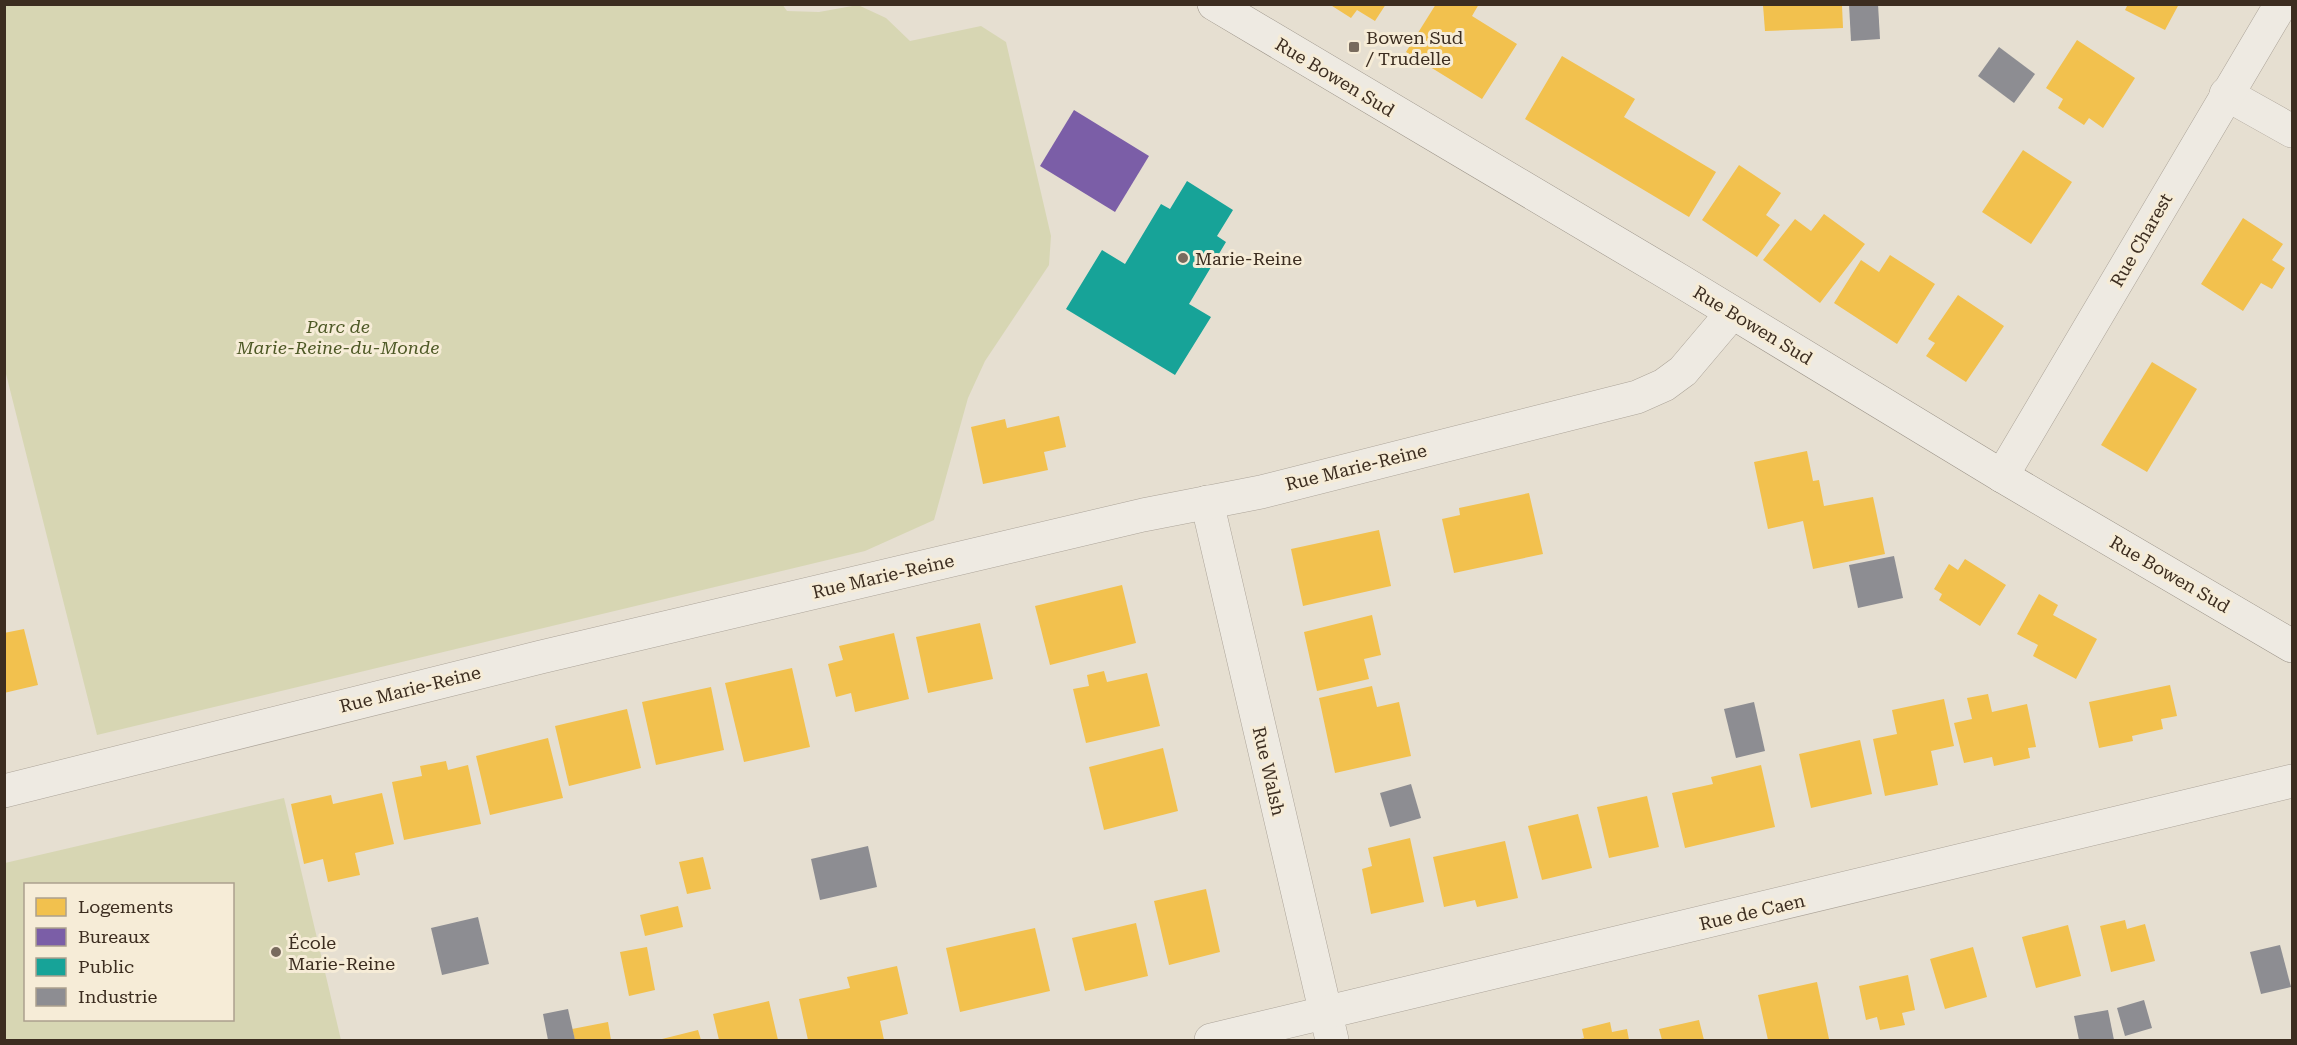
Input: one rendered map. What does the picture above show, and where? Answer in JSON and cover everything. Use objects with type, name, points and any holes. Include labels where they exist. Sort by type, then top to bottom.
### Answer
[{"type":"street","name":"Rue Charest","points":[[2002,476],[2281,4]]},
{"type":"street","name":"Rue Bowen Sud","points":[[1216,5],[2002,476],[2292,646]]},
{"type":"street","points":[[2226,94],[2292,131]]},
{"type":"street","name":"Rue Marie-Reine","points":[[4,790],[552,654],[1143,515],[1261,492],[1637,397],[1664,385],[1683,371],[1732,313]]},
{"type":"street","name":"Rue Walsh","points":[[1207,502],[1329,1027]]},
{"type":"street","name":"Rue de Caen","points":[[1211,1041],[1329,1027],[2292,781]]},
{"type":"green space","name":"Parc de Marie-Reine-du-Monde","points":[[782,4],[787,11],[819,12],[858,5],[886,18],[910,41],[981,26],[1006,42],[1051,236],[1049,265],[985,361],[968,398],[934,520],[865,551],[97,735],[5,370],[5,5]]},
{"type":"green space","name":"École Marie-Reine","points":[[284,798],[341,1040],[5,1040],[5,863]]},
{"type":"building: Logements","points":[[1329,4],[1386,4],[1375,21],[1357,10],[1351,18]]},
{"type":"building: Logements","points":[[1436,4],[1479,4],[1472,16],[1517,44],[1482,99],[1406,52]]},
{"type":"building: Logements","points":[[2128,4],[2179,4],[2165,30],[2125,10]]},
{"type":"building: Logements","points":[[1763,5],[1842,5],[1843,28],[1765,31]]},
{"type":"building: Logements","points":[[2077,40],[2135,78],[2103,128],[2089,118],[2084,125],[2058,108],[2063,99],[2046,88]]},
{"type":"building: Logements","points":[[1562,56],[1635,99],[1624,117],[1716,172],[1689,217],[1525,119]]},
{"type":"building: Logements","points":[[2023,150],[2072,182],[2031,244],[1982,212]]},
{"type":"building: Logements","points":[[1739,165],[1781,193],[1766,215],[1780,225],[1757,257],[1702,220]]},
{"type":"building: Logements","points":[[1824,214],[1865,244],[1820,303],[1763,260],[1795,219],[1811,231]]},
{"type":"building: Logements","points":[[2243,218],[2283,244],[2272,260],[2285,268],[2272,289],[2261,283],[2243,311],[2201,284]]},
{"type":"building: Logements","points":[[1890,255],[1935,284],[1897,344],[1834,303],[1861,260],[1879,272]]},
{"type":"building: Logements","points":[[1958,295],[2004,326],[1966,382],[1926,356],[1935,343],[1928,339]]},
{"type":"building: Logements","points":[[2152,362],[2197,389],[2147,472],[2101,445]]},
{"type":"building: Logements","points":[[1059,416],[1066,447],[1044,452],[1048,470],[983,484],[971,427],[1005,419],[1007,428]]},
{"type":"building: Logements","points":[[1807,451],[1813,481],[1819,480],[1824,506],[1873,497],[1885,554],[1813,569],[1803,521],[1768,529],[1754,462]]},
{"type":"building: Logements","points":[[1529,493],[1543,554],[1454,573],[1442,519],[1460,515],[1459,508]]},
{"type":"building: Logements","points":[[1379,530],[1391,586],[1303,606],[1291,549]]},
{"type":"building: Logements","points":[[1965,559],[2006,585],[1980,626],[1939,600],[1942,594],[1934,589],[1949,564],[1958,570]]},
{"type":"building: Logements","points":[[1122,585],[1136,643],[1050,665],[1035,606]]},
{"type":"building: Logements","points":[[2039,594],[2058,605],[2053,615],[2097,639],[2076,679],[2033,656],[2038,645],[2017,634]]},
{"type":"building: Logements","points":[[1372,615],[1381,655],[1364,659],[1369,679],[1317,691],[1304,632]]},
{"type":"building: Logements","points":[[980,623],[993,679],[928,693],[916,637]]},
{"type":"building: Logements","points":[[24,629],[38,685],[4,693],[4,633]]},
{"type":"building: Logements","points":[[894,633],[909,699],[855,712],[851,693],[836,697],[828,664],[843,660],[839,646]]},
{"type":"building: Logements","points":[[792,668],[810,747],[744,762],[725,683]]},
{"type":"building: Logements","points":[[1104,671],[1107,682],[1147,673],[1160,726],[1086,743],[1073,689],[1089,686],[1087,675]]},
{"type":"building: Logements","points":[[2170,685],[2177,716],[2161,719],[2163,729],[2132,736],[2133,741],[2099,748],[2089,702]]},
{"type":"building: Logements","points":[[1372,686],[1377,707],[1399,702],[1411,756],[1335,773],[1319,698]]},
{"type":"building: Logements","points":[[711,687],[724,750],[656,765],[642,702]]},
{"type":"building: Logements","points":[[1988,694],[1992,712],[2027,704],[2036,747],[2028,748],[2030,758],[1994,766],[1992,757],[1964,763],[1954,723],[1972,719],[1967,698]]},
{"type":"building: Logements","points":[[1944,699],[1954,746],[1931,751],[1938,785],[1885,796],[1873,739],[1897,734],[1892,710]]},
{"type":"building: Logements","points":[[627,709],[641,768],[569,786],[555,726]]},
{"type":"building: Logements","points":[[548,738],[563,798],[490,815],[476,756]]},
{"type":"building: Logements","points":[[1860,740],[1872,794],[1811,808],[1799,754]]},
{"type":"building: Logements","points":[[1163,748],[1178,811],[1104,830],[1089,767]]},
{"type":"building: Logements","points":[[446,761],[448,770],[468,765],[481,824],[404,840],[392,782],[422,776],[420,766]]},
{"type":"building: Logements","points":[[1761,765],[1775,827],[1685,848],[1672,793],[1713,784],[1711,777]]},
{"type":"building: Logements","points":[[382,793],[394,844],[355,853],[360,875],[328,882],[323,859],[304,864],[291,804],[331,795],[333,804]]},
{"type":"building: Logements","points":[[1647,796],[1659,847],[1609,858],[1597,807]]},
{"type":"building: Logements","points":[[1578,814],[1592,868],[1542,880],[1528,826]]},
{"type":"building: Logements","points":[[1410,838],[1424,902],[1371,914],[1362,869],[1372,866],[1368,848]]},
{"type":"building: Logements","points":[[1505,841],[1518,898],[1477,907],[1475,900],[1444,907],[1433,857]]},
{"type":"building: Logements","points":[[703,857],[711,889],[687,894],[679,862]]},
{"type":"building: Logements","points":[[1206,889],[1220,952],[1169,965],[1154,901]]},
{"type":"building: Logements","points":[[678,906],[683,927],[645,936],[640,915]]},
{"type":"building: Logements","points":[[2125,920],[2127,929],[2145,924],[2155,961],[2111,972],[2100,926]]},
{"type":"building: Logements","points":[[1136,923],[1148,976],[1085,991],[1072,938]]},
{"type":"building: Logements","points":[[2068,925],[2081,976],[2036,988],[2022,937]]},
{"type":"building: Logements","points":[[1035,928],[1050,991],[960,1012],[946,948]]},
{"type":"building: Logements","points":[[647,947],[655,990],[629,996],[620,952]]},
{"type":"building: Logements","points":[[1973,947],[1987,997],[1945,1009],[1930,959]]},
{"type":"building: Logements","points":[[897,966],[908,1014],[880,1021],[884,1040],[808,1040],[799,999],[850,988],[847,977]]},
{"type":"building: Logements","points":[[1908,975],[1915,1010],[1902,1013],[1905,1025],[1880,1030],[1877,1017],[1866,1020],[1859,986]]},
{"type":"building: Logements","points":[[1817,982],[1829,1039],[1768,1040],[1758,995]]},
{"type":"building: Logements","points":[[769,1001],[778,1040],[719,1040],[713,1014]]},
{"type":"building: Logements","points":[[1699,1020],[1704,1040],[1662,1040],[1659,1029]]},
{"type":"building: Logements","points":[[608,1022],[611,1040],[575,1040],[572,1029]]},
{"type":"building: Logements","points":[[1610,1022],[1612,1032],[1627,1029],[1629,1040],[1577,1040],[1584,1038],[1582,1029]]},
{"type":"building: Logements","points":[[698,1030],[701,1040],[658,1040]]},
{"type":"building: Bureaux","points":[[1074,110],[1149,156],[1115,212],[1040,166]]},
{"type":"building: Public","points":[[1187,181],[1233,210],[1217,236],[1226,242],[1189,304],[1211,317],[1175,375],[1066,309],[1102,250],[1125,264],[1161,204],[1170,209]]},
{"type":"building: Industrie","points":[[1849,4],[1878,4],[1880,39],[1851,41]]},
{"type":"building: Industrie","points":[[1999,47],[2035,74],[2014,103],[1978,76]]},
{"type":"building: Industrie","points":[[1894,556],[1903,598],[1858,608],[1849,565]]},
{"type":"building: Industrie","points":[[1754,702],[1765,751],[1736,758],[1724,709]]},
{"type":"building: Industrie","points":[[1411,784],[1421,818],[1390,827],[1380,793]]},
{"type":"building: Industrie","points":[[868,846],[877,887],[820,900],[811,859]]},
{"type":"building: Industrie","points":[[478,917],[489,964],[442,975],[431,928]]},
{"type":"building: Industrie","points":[[2280,945],[2291,987],[2261,994],[2250,952]]},
{"type":"building: Industrie","points":[[2144,1000],[2152,1028],[2125,1036],[2117,1008]]},
{"type":"building: Industrie","points":[[568,1009],[575,1040],[548,1040],[543,1014]]},
{"type":"building: Industrie","points":[[2108,1010],[2114,1040],[2079,1040],[2074,1016]]},
{"type":"place","name":"Bowen Sud / Trudelle","points":[[1354,47]]},
{"type":"place","name":"Marie-Reine","points":[[1183,258]]},
{"type":"place","name":"École Marie-Reine","points":[[276,952]]}]
